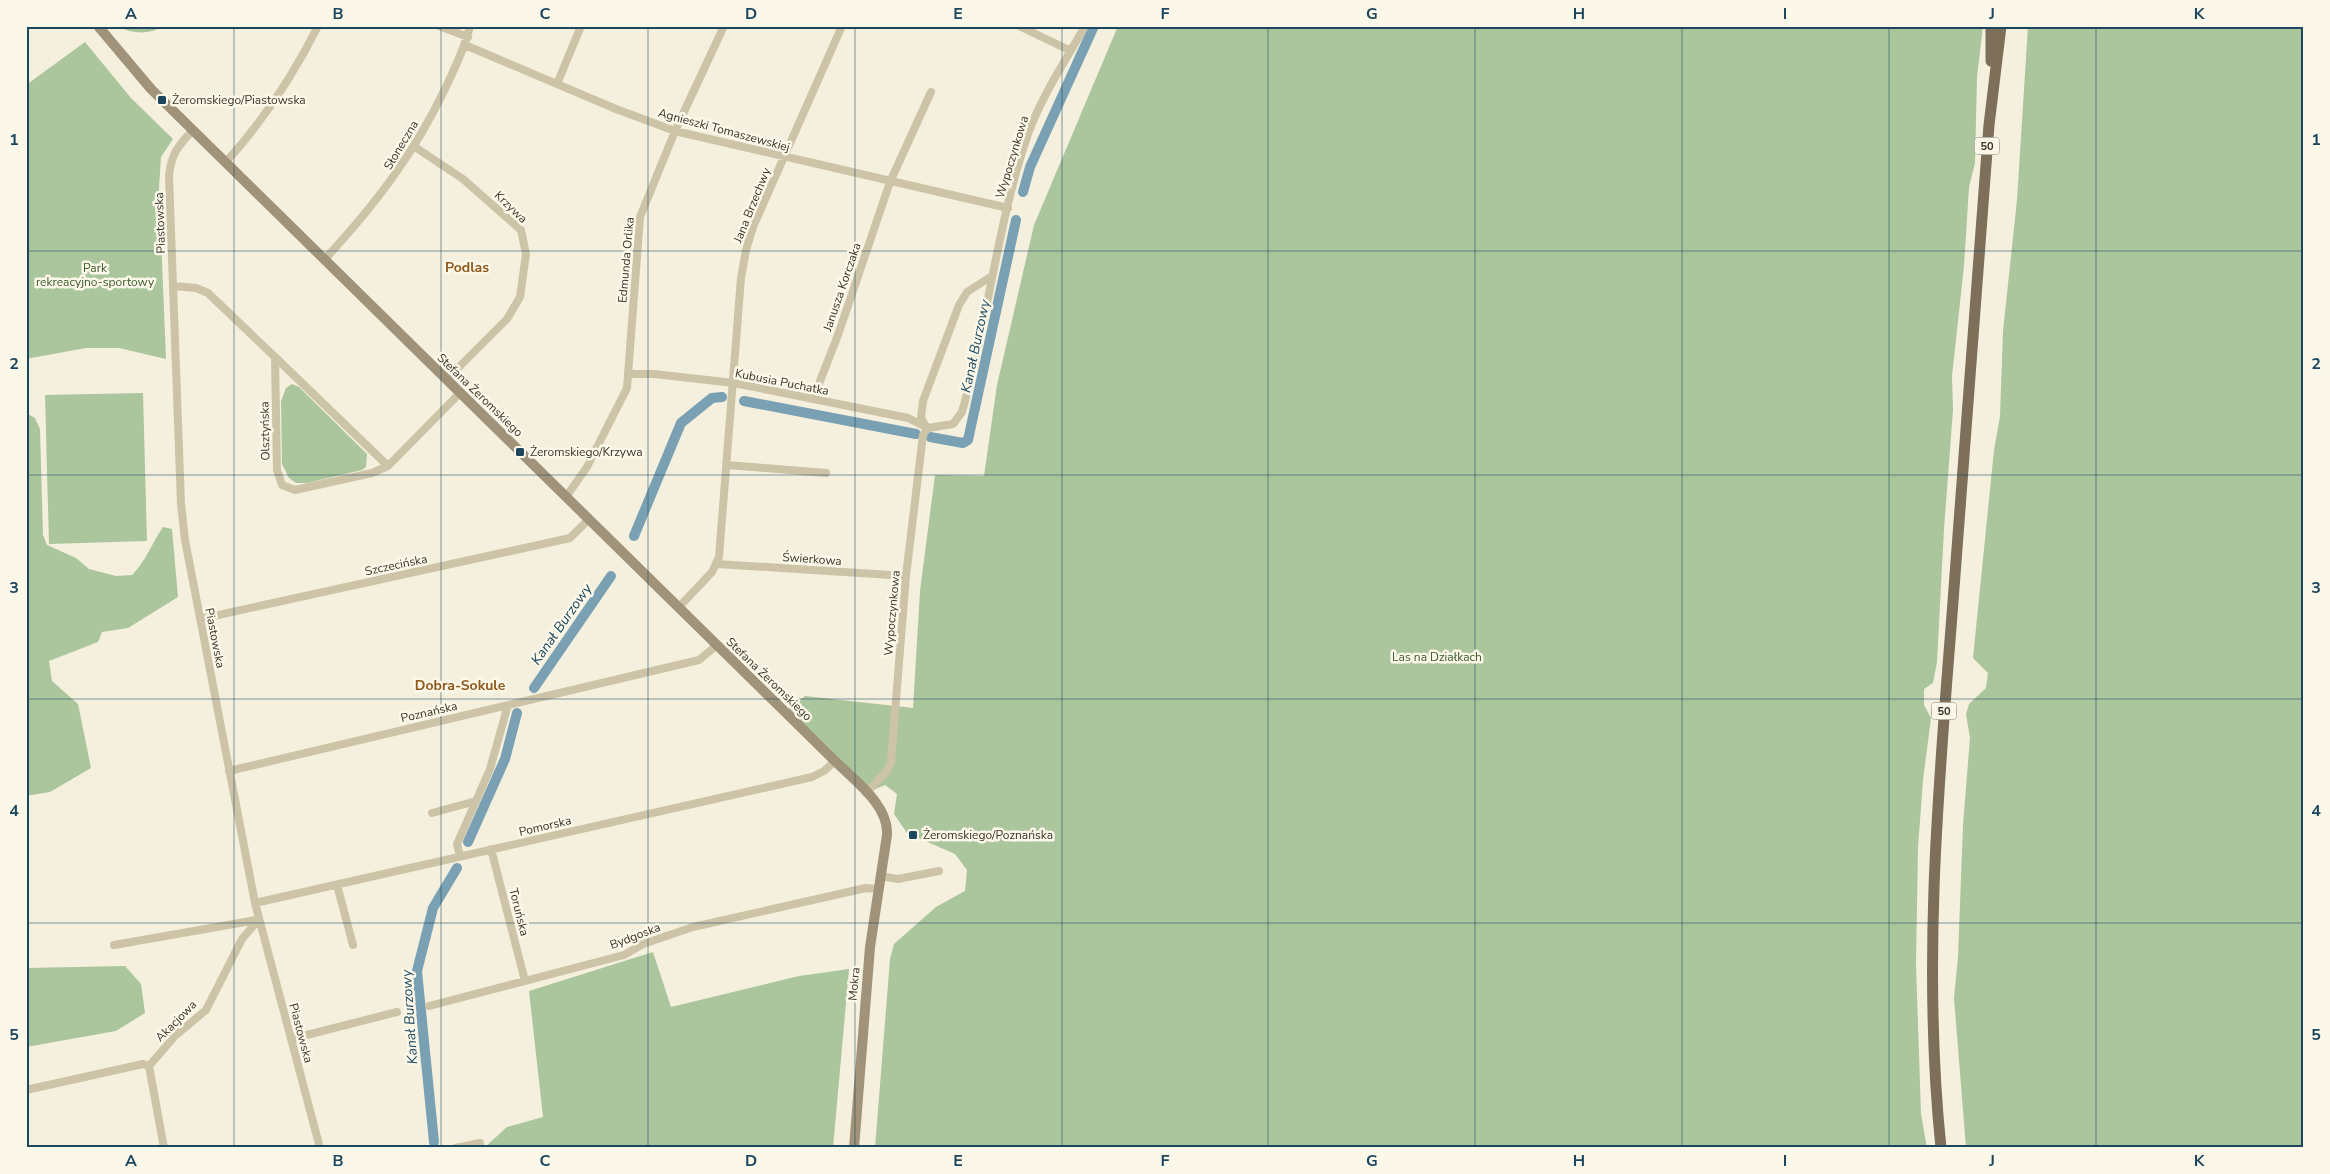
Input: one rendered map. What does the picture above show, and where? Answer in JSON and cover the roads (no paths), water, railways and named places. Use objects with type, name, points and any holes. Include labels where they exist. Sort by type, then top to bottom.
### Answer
[{"type":"main road","name":"50","points":[[1991,26],[1992,85]]},
{"type":"main road","name":"50","points":[[1941,1148],[1936,1094],[1931,955],[1936,829],[1992,85],[2001,26]]},
{"type":"street","name":"Stefana Żeromskiego","points":[[98,26],[134,71],[193,130],[835,761],[866,793],[882,813],[887,824]]},
{"type":"street","points":[[226,162],[260,121],[283,89],[318,26]]},
{"type":"street","points":[[439,26],[468,36]]},
{"type":"street","name":"Słoneczna","points":[[325,259],[386,190],[415,147],[465,45],[470,26]]},
{"type":"street","points":[[557,84],[581,26]]},
{"type":"street","name":"Edmunda Orlika","points":[[566,497],[577,484],[591,459],[627,388],[640,216],[675,131],[724,26]]},
{"type":"street","name":"Jana Brzechwy","points":[[717,564],[734,383],[741,278],[746,250],[753,227],[842,26]]},
{"type":"street","points":[[1019,26],[1070,50]]},
{"type":"street","name":"Wypoczynkowa","points":[[866,793],[887,771],[891,762],[906,576],[921,443],[928,428],[953,424],[962,412],[985,318],[992,276],[1008,208],[1029,132],[1042,101],[1084,26]]},
{"type":"street","name":"Agnieszki Tomaszewskiej","points":[[465,45],[675,131],[784,158],[1008,208]]},
{"type":"street","points":[[890,182],[931,92]]},
{"type":"street","name":"Piastowska","points":[[193,130],[180,143],[170,160],[181,504],[228,771],[255,903],[320,1148]]},
{"type":"street","name":"Krzywa","points":[[415,147],[463,179],[521,230],[526,254],[520,296],[507,319],[446,379]]},
{"type":"street","name":"Janusza Korczaka","points":[[813,399],[838,334],[890,182]]},
{"type":"street","points":[[928,428],[921,418],[923,402],[959,305],[967,292],[992,276]]},
{"type":"street","points":[[173,286],[196,288],[208,293],[388,466]]},
{"type":"street","name":"Olsztyńska","points":[[275,356],[277,470],[282,484],[294,490],[372,473],[388,466],[460,393]]},
{"type":"street","name":"Kubusia Puchatka","points":[[629,374],[654,374],[734,383],[908,418],[928,428]]},
{"type":"street","points":[[727,465],[826,473]]},
{"type":"street","name":"Szczecińska","points":[[200,619],[570,538],[589,520]]},
{"type":"street","points":[[679,607],[717,564]]},
{"type":"street","name":"Świerkowa","points":[[717,564],[906,576]]},
{"type":"street","name":"Poznańska","points":[[228,771],[699,660],[717,645]]},
{"type":"street","points":[[460,856],[457,844],[497,752],[508,705]]},
{"type":"street","name":"Pomorska","points":[[255,903],[812,777],[824,771],[835,761]]},
{"type":"street","points":[[432,813],[476,801]]},
{"type":"street","name":"Mokra","points":[[854,1148],[870,947],[887,824]]},
{"type":"street","name":"Toruńska","points":[[491,849],[525,981]]},
{"type":"street","points":[[880,876],[898,880],[938,871]]},
{"type":"street","points":[[337,885],[352,946]]},
{"type":"street","name":"Bydgoska","points":[[429,1006],[624,954],[643,944],[693,927],[866,888],[878,889]]},
{"type":"street","points":[[114,945],[259,920]]},
{"type":"street","name":"Akacjowa","points":[[150,1066],[174,1036],[206,1010],[242,939],[259,920]]},
{"type":"street","points":[[291,1039],[396,1012]]},
{"type":"street","points":[[26,1090],[143,1064],[150,1066],[164,1148]]},
{"type":"street","points":[[455,1148],[480,1142]]},
{"type":"waterway","name":"Kanał Burzowy","points":[[1023,192],[1030,167],[1094,26]]},
{"type":"waterway","name":"Kanał Burzowy","points":[[930,437],[963,443],[968,440],[1016,220]]},
{"type":"waterway","name":"Kanał Burzowy","points":[[634,536],[681,423],[712,398],[722,397]]},
{"type":"waterway","name":"Kanał Burzowy","points":[[744,401],[916,434]]},
{"type":"waterway","name":"Kanał Burzowy","points":[[534,688],[611,576]]},
{"type":"waterway","name":"Kanał Burzowy","points":[[468,842],[505,759],[517,713]]},
{"type":"waterway","name":"Kanał Burzowy","points":[[434,1142],[417,971],[433,908],[457,868]]},
{"type":"place","name":"Żeromskiego/Piastowska","points":[[162,100]]},
{"type":"place","name":"Żeromskiego/Krzywa","points":[[520,452]]},
{"type":"place","name":"Żeromskiego/Poznańska","points":[[913,835]]},
{"type":"district","name":"Podlas","points":[[467,267]]},
{"type":"district","name":"Dobra-Sokule","points":[[460,685]]},
{"type":"park label","name":"Park rekreacyjno-sportowy","points":[[95,275]]},
{"type":"park label","name":"Las na Działkach","points":[[1437,657]]}]
